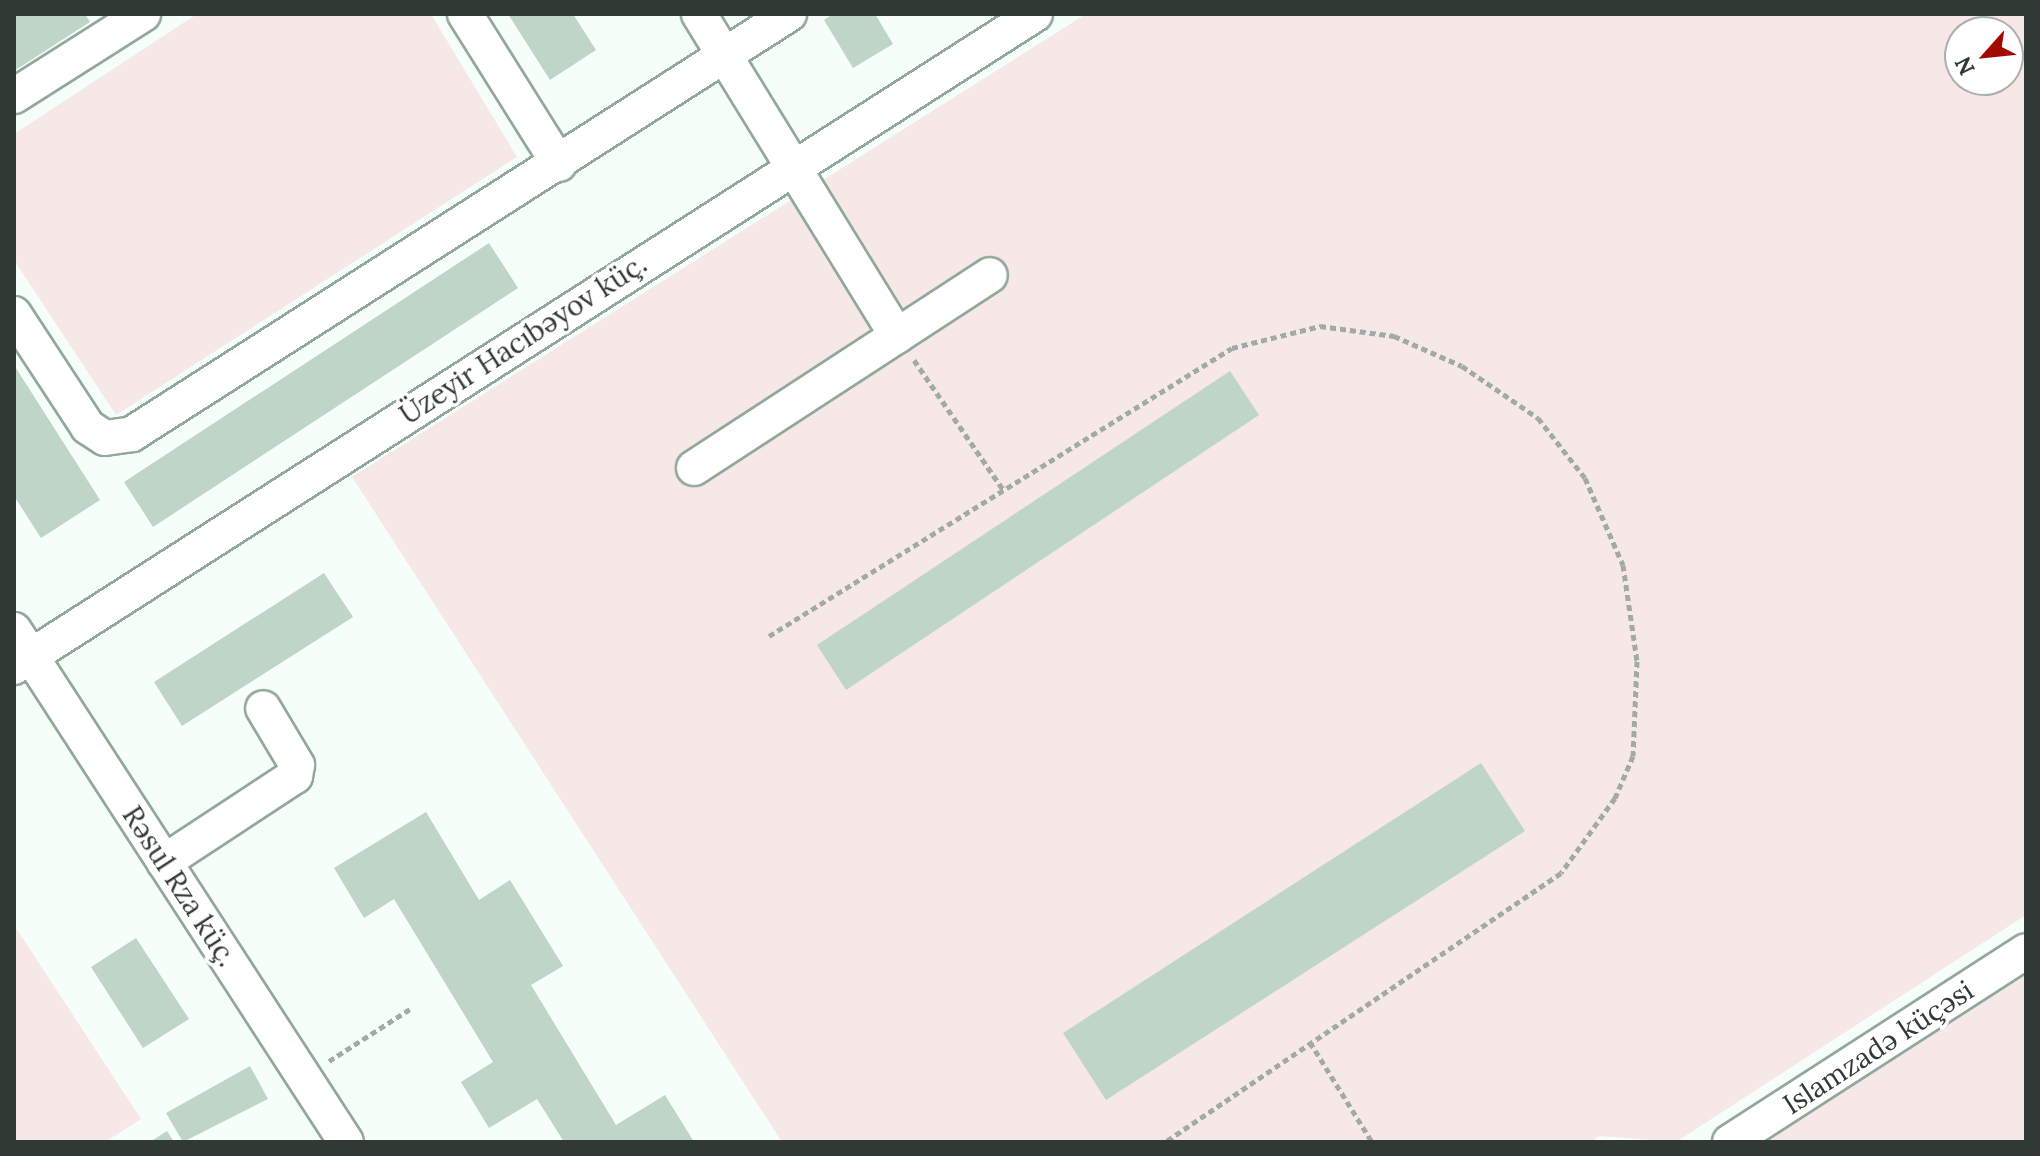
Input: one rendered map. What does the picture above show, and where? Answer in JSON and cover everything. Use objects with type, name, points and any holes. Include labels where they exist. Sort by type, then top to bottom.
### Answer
[{"type":"street","points":[[14,96],[143,14]]},
{"type":"street","points":[[465,14],[559,164]]},
{"type":"street","points":[[699,14],[897,336]]},
{"type":"street","points":[[14,314],[88,427],[105,438],[132,434],[559,164],[789,14]]},
{"type":"street","name":"Üzeyir Hacıbəyov küç.","points":[[20,651],[1035,14]]},
{"type":"street","points":[[694,468],[990,275]]},
{"type":"street","name":"Rəsul Rza küç.","points":[[20,651],[164,862],[346,1142]]},
{"type":"street","points":[[164,862],[295,776],[297,765],[263,708]]},
{"type":"street","name":"Islamzadə küçəsi","points":[[1730,1142],[2026,951]]},
{"type":"path","points":[[769,636],[1232,348],[1320,326],[1394,336],[1462,366],[1538,418],[1585,478],[1623,565],[1637,661],[1633,756],[1615,798],[1561,873],[1167,1141]]},
{"type":"path","points":[[897,336],[1004,491]]},
{"type":"path","points":[[304,1077],[410,1009]]},
{"type":"path","points":[[1310,1042],[1372,1142]]},
{"type":"shaded area","points":[[197,14],[431,14],[517,157],[116,415],[14,260],[14,134]]},
{"type":"shaded area","points":[[1086,14],[2026,14],[2026,915],[1676,1142],[1600,1136],[1590,1142],[782,1142],[352,477]]},
{"type":"shaded area","points":[[14,925],[141,1119],[105,1142],[14,1142]]},
{"type":"shaded area","points":[[2026,974],[2026,1142],[1764,1142]]},
{"type":"building","points":[[14,14],[85,14],[90,22],[14,71]]},
{"type":"building","points":[[508,14],[573,14],[596,50],[550,80]]},
{"type":"building","points":[[833,14],[875,14],[893,44],[853,68],[824,20]]},
{"type":"building","points":[[489,243],[518,288],[153,527],[124,482]]},
{"type":"building","points":[[14,365],[100,500],[41,538],[14,496]]},
{"type":"building","points":[[1230,371],[1259,415],[846,690],[817,645]]},
{"type":"building","points":[[324,573],[353,617],[182,726],[154,682]]},
{"type":"building","points":[[1481,763],[1525,831],[1106,1100],[1063,1033]]},
{"type":"building","points":[[426,812],[479,900],[510,880],[563,966],[531,985],[616,1125],[665,1095],[694,1142],[564,1142],[537,1099],[489,1128],[461,1082],[493,1062],[394,899],[364,918],[334,868]]},
{"type":"building","points":[[136,938],[189,1019],[143,1048],[91,967]]},
{"type":"building","points":[[250,1066],[268,1099],[183,1142],[166,1113]]},
{"type":"building","points":[[167,1131],[174,1142],[150,1142]]}]
